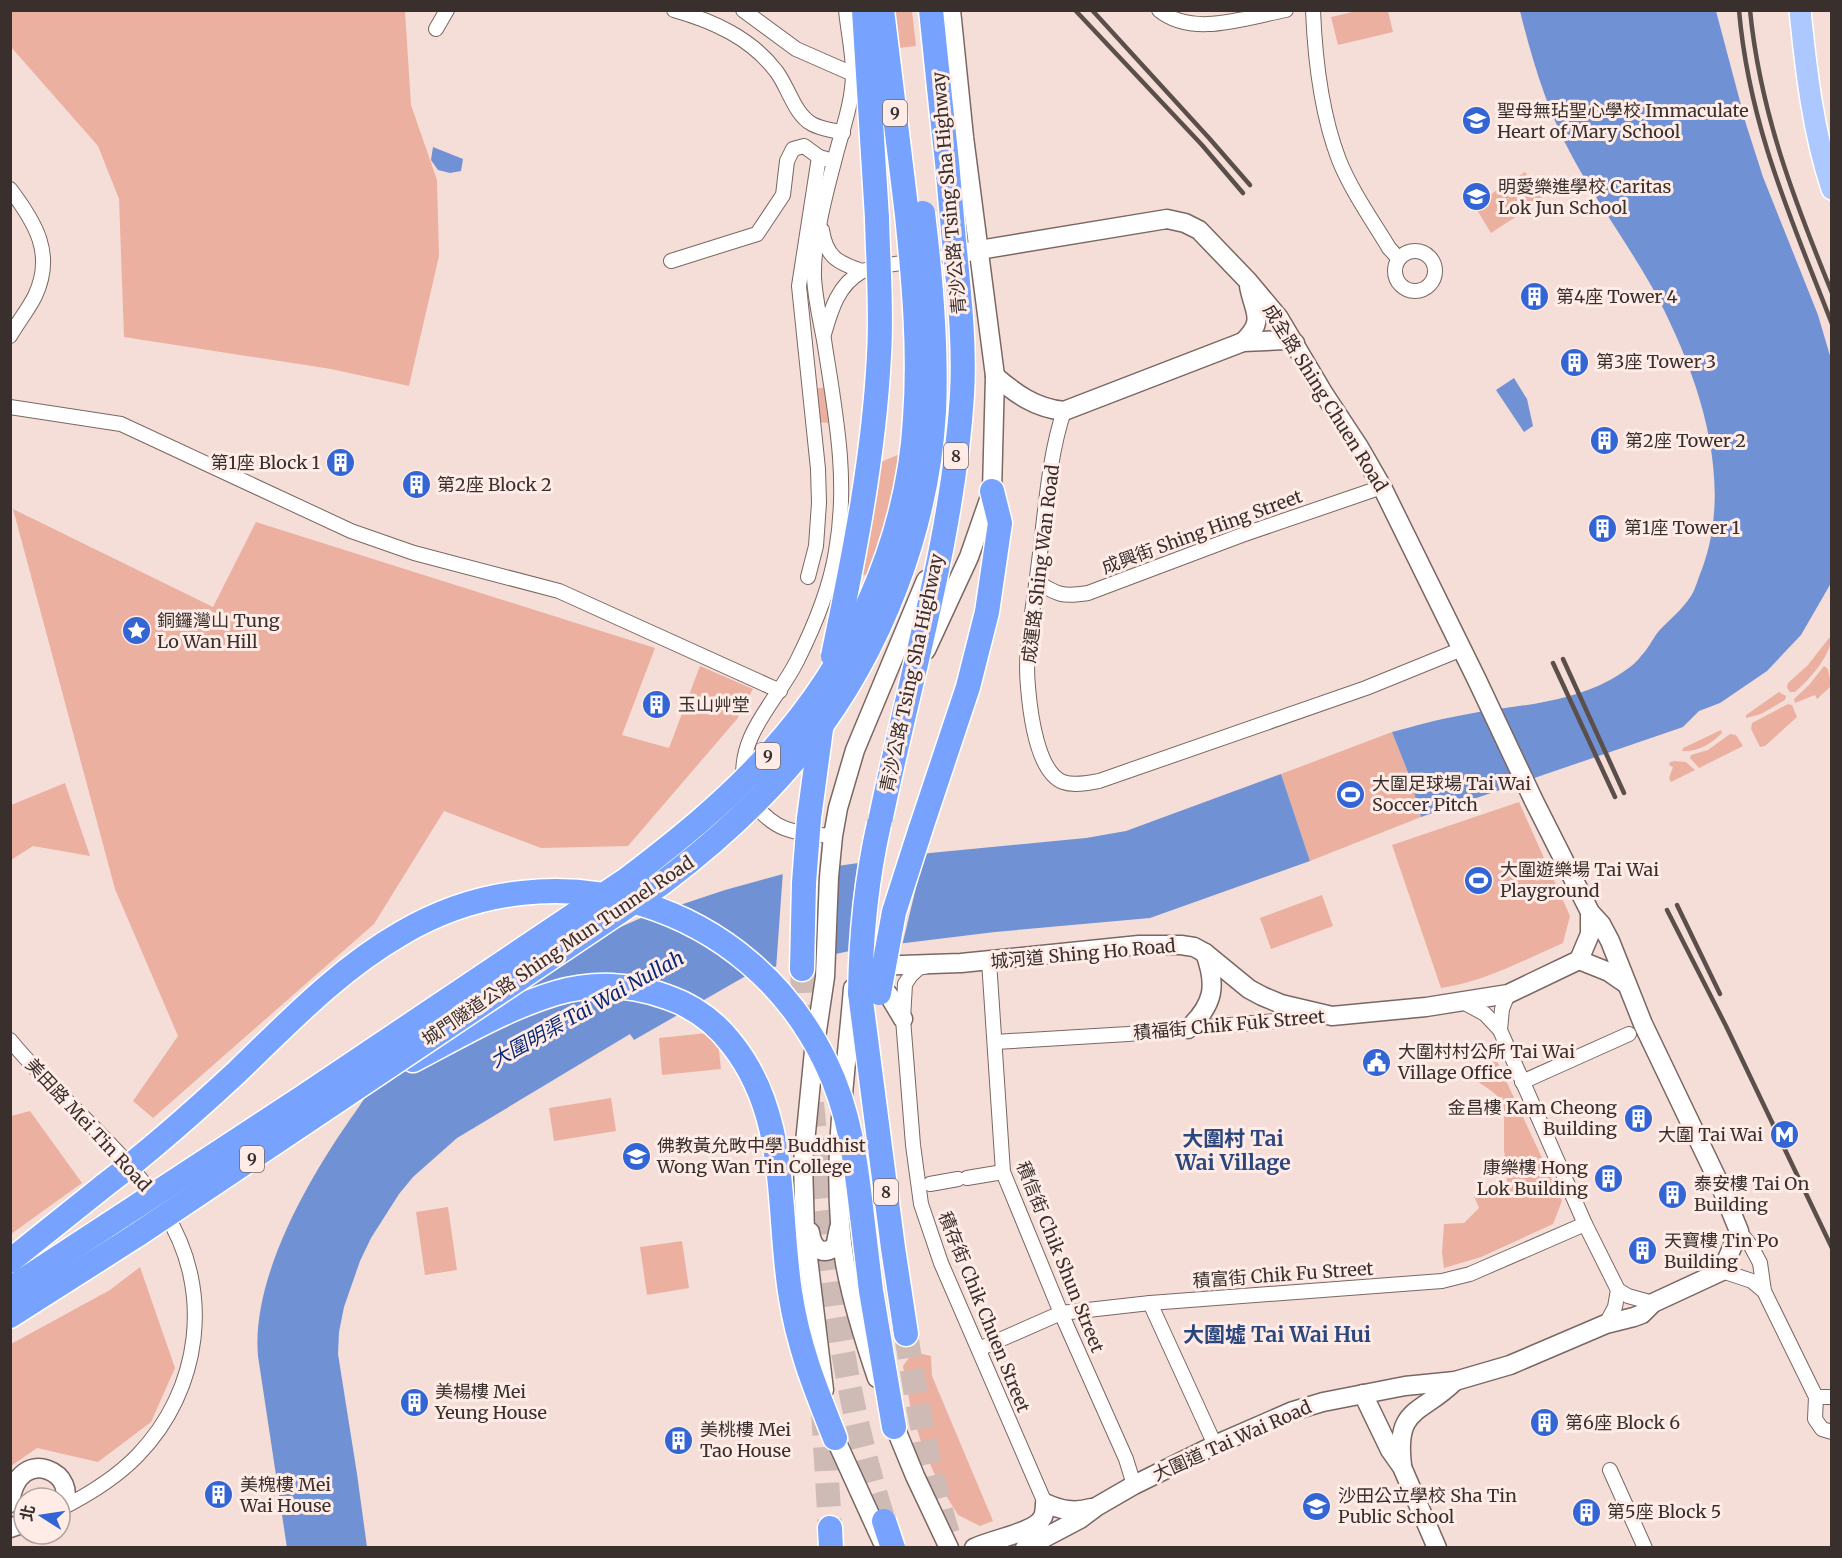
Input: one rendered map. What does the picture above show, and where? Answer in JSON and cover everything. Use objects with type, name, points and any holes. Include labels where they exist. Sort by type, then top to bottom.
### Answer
[{"type":"highway","points":[[802,969],[804,876],[810,807],[825,701],[851,570],[869,461],[879,355],[877,218],[864,10]]},
{"type":"highway","name":"城門隧道公路 Shing Mun Tunnel Road","points":[[10,1289],[626,880],[721,802],[769,754],[800,718],[839,659],[865,612],[890,546],[906,483],[915,420],[917,358],[913,281],[903,177],[882,10]]},
{"type":"highway","name":"城門隧道公路 Shing Mun Tunnel Road","points":[[10,1316],[367,1083],[435,1035],[633,904],[701,853],[763,794],[808,744],[850,682],[870,645],[895,587],[915,526],[934,413],[934,351],[929,262],[899,10]]},
{"type":"highway","name":"青沙公路 Tsing Sha Highway","points":[[906,1334],[862,1019],[861,940],[865,896],[874,843],[942,538],[952,483],[962,392],[960,304],[931,10]]},
{"type":"highway","points":[[872,1084],[879,993],[890,927],[978,652],[987,612],[1000,523],[992,491]]},
{"type":"highway","points":[[10,1261],[105,1185],[230,1078],[332,983],[387,942],[435,916],[488,899],[531,892],[571,891],[624,899],[680,918],[732,948],[779,990],[815,1041],[842,1099],[852,1139],[851,1218],[872,1291],[894,1427]]},
{"type":"highway","points":[[367,1083],[498,1016],[558,992],[605,986],[633,987],[674,999],[700,1014],[727,1037],[758,1085],[765,1102],[779,1174],[790,1290],[796,1323],[804,1360],[835,1438]]},
{"type":"highway","points":[[880,1525],[895,1548]]},
{"type":"main road","points":[[1800,10],[1814,120],[1832,189]]},
{"type":"street","points":[[436,29],[447,10]]},
{"type":"street","points":[[674,10],[705,19],[751,46],[776,71],[804,118],[813,124],[843,133]]},
{"type":"street","points":[[743,10],[796,49],[853,74]]},
{"type":"street","points":[[832,840],[789,831],[774,825],[759,811],[745,789],[742,770],[749,741],[780,691],[812,629],[828,585],[837,551],[843,489],[841,451],[814,278],[815,248],[834,161],[843,133],[853,74],[846,10]]},
{"type":"street","points":[[885,1548],[880,1525],[835,1438],[827,1407],[805,1233],[803,1193],[805,1135],[814,1051],[822,1006],[829,876],[838,808],[855,750],[923,589],[943,521],[952,464],[958,392],[957,343],[922,10]]},
{"type":"street","points":[[805,1135],[809,1230],[812,1244],[822,1252],[829,1251],[835,1247],[838,1235],[851,1218],[839,1150],[864,862],[874,807],[904,700],[960,579],[992,491],[995,376],[964,137],[951,10]]},
{"type":"street","points":[[1159,10],[1183,22],[1205,24],[1286,10]]},
{"type":"street","points":[[1313,10],[1325,115],[1340,161],[1389,248],[1399,259]]},
{"type":"street","points":[[671,261],[757,234],[783,195],[787,161],[793,148],[804,146],[819,157],[834,161]]},
{"type":"street","points":[[808,577],[816,546],[819,469],[799,286],[819,157]]},
{"type":"street","points":[[10,189],[38,232],[43,264],[36,294],[10,336]]},
{"type":"street","name":"成全路 Shing Chuen Road","points":[[949,255],[1167,219],[1177,220],[1199,230],[1248,281],[1279,318],[1323,394],[1359,447],[1382,487],[1534,801],[1590,912],[1610,941],[1625,983],[1740,1231]]},
{"type":"street","points":[[821,225],[824,243],[829,254],[845,266],[862,271],[949,255]]},
{"type":"street","points":[[823,336],[833,304],[844,285],[862,271]]},
{"type":"street","points":[[1243,342],[1254,332],[1258,320],[1248,281]]},
{"type":"street","points":[[995,376],[1028,401],[1050,410],[1064,411],[1243,342],[1285,340],[1295,343]]},
{"type":"street","points":[[10,407],[121,424],[351,531],[414,553],[559,591],[780,691]]},
{"type":"street","name":"成運路 Shing Wan Road","points":[[1064,411],[1054,453],[1030,628],[1027,685],[1036,740],[1049,770],[1062,782],[1080,784],[1099,781],[1366,688],[1462,649]]},
{"type":"street","name":"成興街 Shing Hing Street","points":[[1037,582],[1056,594],[1068,596],[1088,593],[1242,534],[1382,487]]},
{"type":"street","points":[[1590,912],[1590,934],[1579,960],[1609,972],[1625,983]]},
{"type":"street","name":"城河道 Shing Ho Road","points":[[855,956],[859,962],[872,966],[932,965],[1163,944],[1194,947],[1249,989],[1262,996],[1281,1004],[1332,1016]]},
{"type":"street","points":[[1188,1029],[1203,1014],[1212,994],[1212,973],[1204,953]]},
{"type":"street","name":"積福街 Chik Fuk Street","points":[[995,1042],[1188,1029],[1463,1002],[1508,994],[1579,960]]},
{"type":"street","name":"積信街 Chik Shun Street","points":[[989,961],[1003,1172],[1061,1313],[1126,1459],[1134,1485]]},
{"type":"street","name":"積存街 Chik Chuen Street","points":[[932,965],[919,968],[905,984],[903,1019],[914,1156],[921,1204],[941,1263],[1045,1503]]},
{"type":"street","points":[[852,998],[858,989],[864,986],[878,987],[888,994],[903,1019]]},
{"type":"street","points":[[1500,1030],[1502,1009],[1508,994]]},
{"type":"street","points":[[1463,1002],[1485,1014],[1500,1030],[1585,1224],[1618,1290],[1628,1296],[1653,1303]]},
{"type":"street","points":[[1522,1082],[1629,1034]]},
{"type":"street","name":"美田路 Mei Tin Road","points":[[10,1040],[52,1087],[126,1162],[155,1198],[183,1246],[195,1295],[195,1329],[189,1363],[180,1395],[165,1422],[146,1447],[124,1468],[87,1495],[72,1502]]},
{"type":"street","points":[[930,1184],[1003,1172]]},
{"type":"street","name":"積富街 Chik Fu Street","points":[[979,1349],[1061,1313],[1150,1303],[1442,1281],[1470,1274],[1585,1224]]},
{"type":"street","points":[[1764,1291],[1752,1281],[1722,1271],[1740,1231],[1760,1263],[1764,1291],[1816,1397],[1815,1419],[1822,1429],[1832,1432]]},
{"type":"street","name":"大圍道 Tai Wai Road","points":[[1025,1548],[1080,1519],[1134,1485],[1215,1445],[1293,1411],[1323,1402],[1405,1386],[1455,1381],[1510,1365],[1606,1324],[1642,1314],[1653,1303],[1722,1271]]},
{"type":"street","points":[[1606,1324],[1615,1307],[1618,1290]]},
{"type":"street","points":[[1150,1303],[1215,1445]]},
{"type":"street","name":"大圍道 Tai Wai Road","points":[[1402,1467],[1400,1446],[1402,1430],[1408,1419],[1421,1407],[1441,1395],[1455,1381]]},
{"type":"street","points":[[1363,1394],[1390,1450],[1402,1467],[1437,1548]]},
{"type":"street","points":[[1816,1397],[1832,1397]]},
{"type":"street","points":[[894,1427],[949,1548]]},
{"type":"street","points":[[14,1486],[17,1479],[25,1472],[39,1469],[54,1473],[64,1486]]},
{"type":"street","points":[[1610,1470],[1645,1548]]},
{"type":"street","points":[[974,1548],[1039,1523],[1043,1517],[1045,1503],[1061,1510],[1071,1511],[1096,1508]]},
{"type":"shaded area","points":[[10,11],[405,11],[411,105],[437,180],[439,256],[409,386],[331,369],[124,337],[119,199],[98,146],[11,47]]},
{"type":"shaded area","points":[[877,11],[912,11],[916,46],[882,50]]},
{"type":"shaded area","points":[[1357,11],[1388,11],[1393,32],[1338,45],[1331,17]]},
{"type":"shaded area","points":[[1525,172],[1543,199],[1491,233],[1474,205]]},
{"type":"shaded area","points":[[828,387],[831,423],[815,422],[812,389]]},
{"type":"shaded area","points":[[944,436],[939,477],[910,583],[853,573],[871,466]]},
{"type":"shaded area","points":[[13,509],[213,607],[256,522],[655,648],[622,735],[669,748],[700,666],[753,689],[737,719],[628,846],[541,848],[444,811],[374,924],[153,1118],[133,1101],[178,1036],[115,889]]},
{"type":"shaded area","points":[[1831,638],[1830,645],[1818,668],[1795,692],[1790,692],[1787,688],[1788,683],[1808,665]]},
{"type":"shaded area","points":[[1824,666],[1828,669],[1831,686],[1817,699],[1815,695],[1795,703],[1794,699]]},
{"type":"shaded area","points":[[1779,692],[1786,696],[1785,700],[1761,714],[1746,718],[1746,715]]},
{"type":"shaded area","points":[[1788,704],[1792,705],[1797,717],[1765,746],[1760,747],[1751,729],[1752,723]]},
{"type":"shaded area","points":[[1721,730],[1722,733],[1704,746],[1682,751],[1683,748]]},
{"type":"shaded area","name":"大圍足球場 Tai Wai Soccer Pitch","points":[[1392,732],[1409,775],[1421,817],[1310,861],[1281,774]]},
{"type":"shaded area","points":[[1730,734],[1736,735],[1743,746],[1699,768],[1690,758],[1691,755],[1708,750]]},
{"type":"shaded area","points":[[1670,762],[1686,762],[1695,770],[1671,782],[1669,778],[1673,767],[1669,765]]},
{"type":"shaded area","points":[[65,783],[90,856],[33,846],[11,860],[11,805]]},
{"type":"shaded area","name":"大圍遊樂場 Tai Wai Playground","points":[[1519,802],[1570,916],[1563,943],[1488,976],[1441,988],[1392,845]]},
{"type":"shaded area","points":[[1322,895],[1333,926],[1271,949],[1260,918]]},
{"type":"shaded area","points":[[717,1032],[721,1069],[662,1075],[659,1038]]},
{"type":"shaded area","points":[[1496,1059],[1562,1201],[1553,1224],[1481,1257],[1444,1268],[1442,1252],[1444,1224],[1464,1223],[1479,1208],[1474,1196],[1508,1190],[1504,1150],[1504,1107],[1496,1095],[1476,1080]]},
{"type":"shaded area","points":[[611,1098],[616,1131],[554,1141],[549,1108]]},
{"type":"shaded area","points":[[30,1111],[82,1183],[11,1234],[11,1116]]},
{"type":"shaded area","points":[[448,1207],[457,1270],[425,1275],[416,1212]]},
{"type":"shaded area","points":[[682,1241],[689,1288],[647,1295],[640,1247]]},
{"type":"shaded area","points":[[140,1267],[175,1368],[151,1422],[98,1462],[37,1448],[11,1466],[11,1344],[110,1290]]},
{"type":"shaded area","points":[[913,1352],[931,1356],[932,1376],[993,1521],[980,1526],[958,1515],[939,1484],[923,1448],[911,1410],[903,1366]]},
{"type":"water","points":[[1520,11],[1716,11],[1746,124],[1763,177],[1818,315],[1831,359],[1831,583],[1801,635],[1767,671],[1720,703],[1699,711],[1683,727],[1421,817],[1409,775],[1392,732],[1454,717],[1575,695],[1610,680],[1638,660],[1658,632],[1691,596],[1702,569],[1711,534],[1715,498],[1713,461],[1706,424],[1683,352],[1652,287],[1592,191],[1564,141],[1542,86]]},
{"type":"water","points":[[433,147],[463,159],[461,171],[450,173],[438,170],[431,160]]},
{"type":"water","points":[[1514,378],[1527,399],[1533,426],[1524,432],[1496,390]]},
{"type":"water","name":"大圍明渠 Tai Wai Nullah","points":[[1281,774],[1310,861],[1150,918],[995,932],[864,948],[751,973],[634,1040],[630,1034],[457,1138],[413,1177],[399,1194],[371,1238],[360,1261],[344,1307],[338,1354],[367,1547],[287,1548],[258,1356],[258,1325],[264,1293],[274,1260],[303,1195],[370,1090],[387,1071],[607,933],[641,918],[725,890],[787,873],[930,853],[1086,838],[1126,831]]},
{"type":"pier","points":[[925,850],[902,946],[864,951],[861,859]]},
{"type":"pier","points":[[823,865],[823,960],[776,969],[783,871]]},
{"type":"tunnel","points":[[802,969],[805,1035]]},
{"type":"tunnel","points":[[812,1103],[837,1314],[856,1418],[884,1521]]},
{"type":"tunnel","points":[[906,1334],[929,1462],[949,1537]]},
{"type":"tunnel","points":[[823,1411],[830,1528]]},
{"type":"railway","points":[[1075,10],[1202,145],[1243,193]]},
{"type":"railway","points":[[1092,10],[1250,185]]},
{"type":"railway","points":[[1739,10],[1744,52],[1762,132],[1787,209],[1832,324]]},
{"type":"railway","points":[[1750,10],[1755,48],[1770,120],[1792,189],[1832,293]]},
{"type":"railway","points":[[1563,659],[1624,793]]},
{"type":"railway","points":[[1553,663],[1615,797]]},
{"type":"railway","points":[[1677,905],[1720,994]]},
{"type":"railway","points":[[1667,910],[1726,1026],[1832,1248]]},
{"type":"place","name":"聖母無玷聖心學校 Immaculate Heart of Mary School","points":[[1476,121]]},
{"type":"place","name":"明愛樂進學校 Caritas Lok Jun School","points":[[1477,197]]},
{"type":"place","name":"第4座 Tower 4","points":[[1535,297]]},
{"type":"place","name":"第3座 Tower 3","points":[[1575,362]]},
{"type":"place","name":"第2座 Tower 2","points":[[1604,441]]},
{"type":"place","name":"第1座 Block 1","points":[[341,463]]},
{"type":"place","name":"第2座 Block 2","points":[[416,485]]},
{"type":"place","name":"第1座 Tower 1","points":[[1603,528]]},
{"type":"place","name":"銅鑼灣山 Tung Lo Wan Hill","points":[[136,631]]},
{"type":"place","name":"玉山艸堂","points":[[657,705]]},
{"type":"place","name":"大圍足球場 Tai Wai Soccer Pitch","points":[[1351,794]]},
{"type":"place","name":"大圍遊樂場 Tai Wai Playground","points":[[1479,880]]},
{"type":"place","name":"大圍村村公所 Tai Wai Village Office","points":[[1377,1062]]},
{"type":"place","name":"金昌樓 Kam Cheong Building","points":[[1638,1118]]},
{"type":"place","name":"大圍 Tai Wai","points":[[1784,1135]]},
{"type":"place","name":"佛教黃允畋中學 Buddhist Wong Wan Tin College","points":[[636,1156]]},
{"type":"place","name":"康樂樓 Hong Lok Building","points":[[1609,1178]]},
{"type":"place","name":"泰安樓 Tai On Building","points":[[1673,1194]]},
{"type":"place","name":"天寶樓 Tin Po Building","points":[[1643,1251]]},
{"type":"place","name":"美楊樓 Mei Yeung House","points":[[414,1402]]},
{"type":"place","name":"第6座 Block 6","points":[[1544,1423]]},
{"type":"place","name":"美桃樓 Mei Tao House","points":[[679,1440]]},
{"type":"place","name":"美槐樓 Mei Wai House","points":[[219,1495]]},
{"type":"place","name":"沙田公立學校 Sha Tin Public School","points":[[1317,1506]]},
{"type":"place","name":"第5座 Block 5","points":[[1586,1512]]},
{"type":"district","name":"大圍村 Tai Wai Village","points":[[1233,1151]]},
{"type":"district","name":"大圍墟 Tai Wai Hui","points":[[1277,1335]]}]
